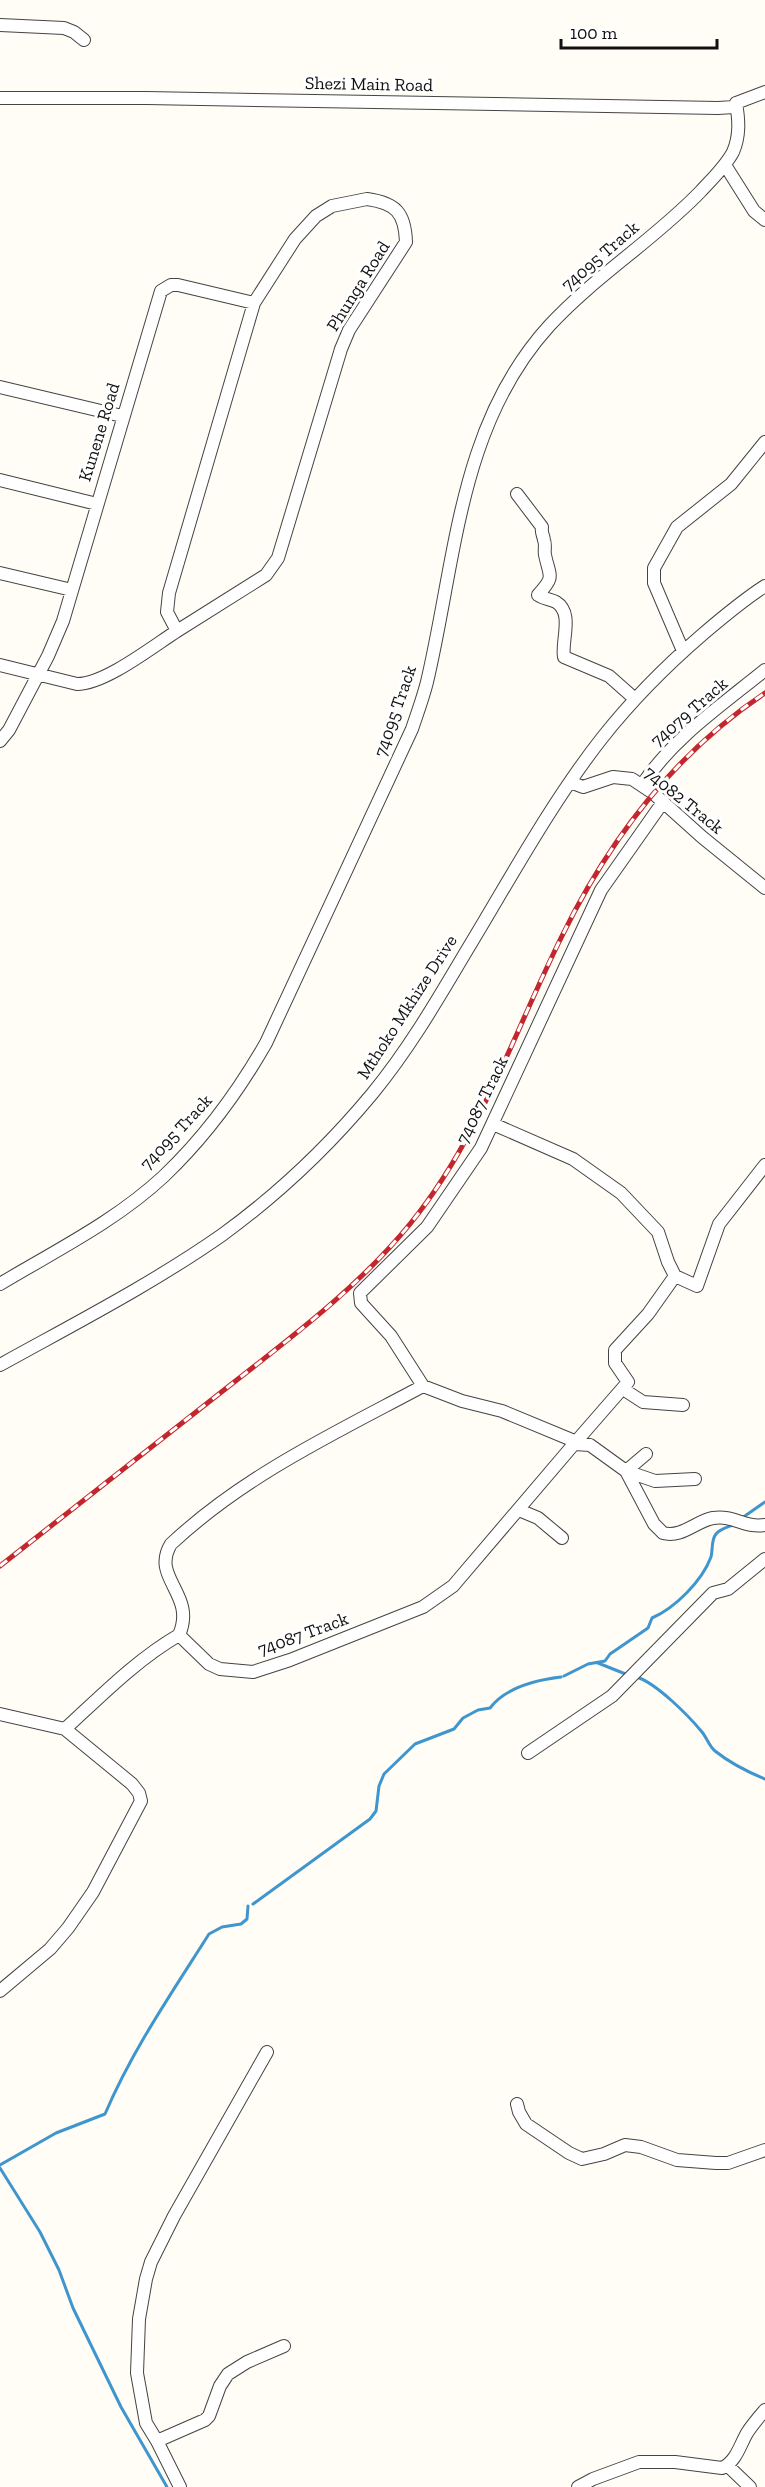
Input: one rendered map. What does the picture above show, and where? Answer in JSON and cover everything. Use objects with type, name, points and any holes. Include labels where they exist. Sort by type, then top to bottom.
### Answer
[{"type":"street","points":[[0,25],[64,28],[84,40]]},
{"type":"street","name":"Shezi Main Road","points":[[0,98],[147,98],[718,108],[734,107],[736,104],[765,92]]},
{"type":"street","name":"74095 Track","points":[[0,1284],[88,1232],[130,1204],[163,1177],[195,1145],[241,1086],[271,1033],[412,729],[427,684],[468,479],[490,416],[515,371],[548,328],[592,284],[678,214],[724,165],[738,138],[739,121],[736,104]]},
{"type":"street","points":[[724,165],[754,212],[765,220]]},
{"type":"street","name":"Phunga Road","points":[[352,200],[381,201],[394,207],[401,216],[406,226],[406,242],[349,330],[340,349],[278,558],[266,574],[177,631],[167,612],[169,593],[254,303],[295,239],[316,216],[332,206],[352,200]]},
{"type":"street","name":"Kunene Road","points":[[0,741],[9,730],[57,636],[161,291],[166,286],[178,285],[254,303]]},
{"type":"street","points":[[0,387],[122,416]]},
{"type":"street","points":[[683,651],[654,583],[654,568],[677,527],[730,484],[765,442]]},
{"type":"street","points":[[0,480],[96,504]]},
{"type":"street","points":[[517,494],[542,527],[545,557],[551,571],[547,585],[538,595],[558,603],[563,609],[566,623],[564,657],[609,676],[635,699]]},
{"type":"street","points":[[0,573],[72,590]]},
{"type":"street","name":"Mthoko Mkhize Drive","points":[[0,1365],[170,1268],[222,1235],[283,1186],[330,1141],[372,1093],[404,1051],[570,782],[602,739],[635,699],[683,651],[724,616],[765,586]]},
{"type":"street","points":[[0,665],[77,684],[87,684],[101,679],[177,631]]},
{"type":"street","name":"74079 Track","points":[[642,785],[653,768],[673,747],[765,670]]},
{"type":"street","name":"74082 Track","points":[[570,782],[583,787],[612,777],[632,779],[663,802],[765,888]]},
{"type":"street","name":"74087 Track","points":[[423,1386],[391,1336],[361,1303],[360,1293],[427,1227],[474,1158],[493,1124],[524,1052],[601,890],[663,802]]},
{"type":"street","points":[[493,1124],[573,1159],[621,1193],[658,1232],[675,1276],[697,1286],[719,1224],[765,1165]]},
{"type":"street","points":[[675,1276],[648,1314],[615,1350],[615,1363],[628,1382],[623,1389],[643,1402],[683,1405]]},
{"type":"street","points":[[65,1729],[131,1669],[178,1635],[184,1622],[184,1609],[165,1566],[165,1558],[171,1544],[246,1484],[314,1444],[423,1386],[462,1401],[502,1411],[572,1440],[574,1444],[590,1445],[626,1471],[655,1481],[695,1479]]},
{"type":"street","name":"74087 Track","points":[[178,1635],[199,1657],[220,1669],[253,1672],[290,1660],[423,1607],[453,1586],[623,1389]]},
{"type":"street","points":[[626,1471],[646,1454]]},
{"type":"street","points":[[626,1471],[654,1524],[663,1533],[673,1534],[709,1519],[726,1516],[748,1526],[765,1525]]},
{"type":"street","points":[[519,1510],[538,1518],[562,1539]]},
{"type":"street","points":[[528,1753],[612,1696],[713,1593],[728,1589],[765,1559]]},
{"type":"street","points":[[0,1714],[65,1729],[132,1785],[139,1793],[141,1801],[93,1892],[68,1928],[50,1949],[0,1991]]},
{"type":"street","points":[[180,2487],[158,2440],[146,2423],[137,2373],[139,2319],[146,2279],[151,2262],[169,2224],[267,2052]]},
{"type":"street","points":[[518,2104],[519,2112],[526,2124],[568,2153],[582,2159],[604,2154],[625,2145],[634,2145],[677,2160],[716,2163],[728,2163],[765,2150]]},
{"type":"street","points":[[158,2440],[205,2420],[209,2416],[224,2379],[234,2368],[284,2346]]},
{"type":"street","points":[[578,2487],[639,2462],[675,2462],[716,2469],[728,2466],[765,2409]]},
{"type":"street","points":[[728,2466],[750,2487]]},
{"type":"waterway","points":[[742,1518],[765,1502]]},
{"type":"waterway","points":[[564,1676],[588,1664],[605,1661],[610,1654],[648,1628],[652,1618],[670,1608],[687,1593],[707,1566],[711,1557],[714,1536],[733,1525]]},
{"type":"waterway","points":[[598,1663],[628,1675]]},
{"type":"waterway","points":[[253,1904],[370,1819],[376,1811],[379,1786],[384,1774],[415,1744],[454,1729],[463,1718],[478,1710],[490,1708],[513,1690],[542,1680],[561,1677]]},
{"type":"waterway","points":[[637,1677],[654,1686],[681,1709],[702,1732],[715,1751],[739,1767],[765,1779]]},
{"type":"waterway","points":[[0,2165],[56,2133],[105,2114],[140,2044],[209,1934],[222,1927],[241,1924],[247,1919],[248,1906]]},
{"type":"waterway","points":[[0,2168],[40,2232],[59,2270],[73,2308],[121,2407],[167,2487]]},
{"type":"railway","points":[[0,1566],[297,1332],[345,1292],[389,1248],[435,1191],[476,1121],[562,936],[601,866],[623,833],[647,801],[702,743],[765,693]]}]
